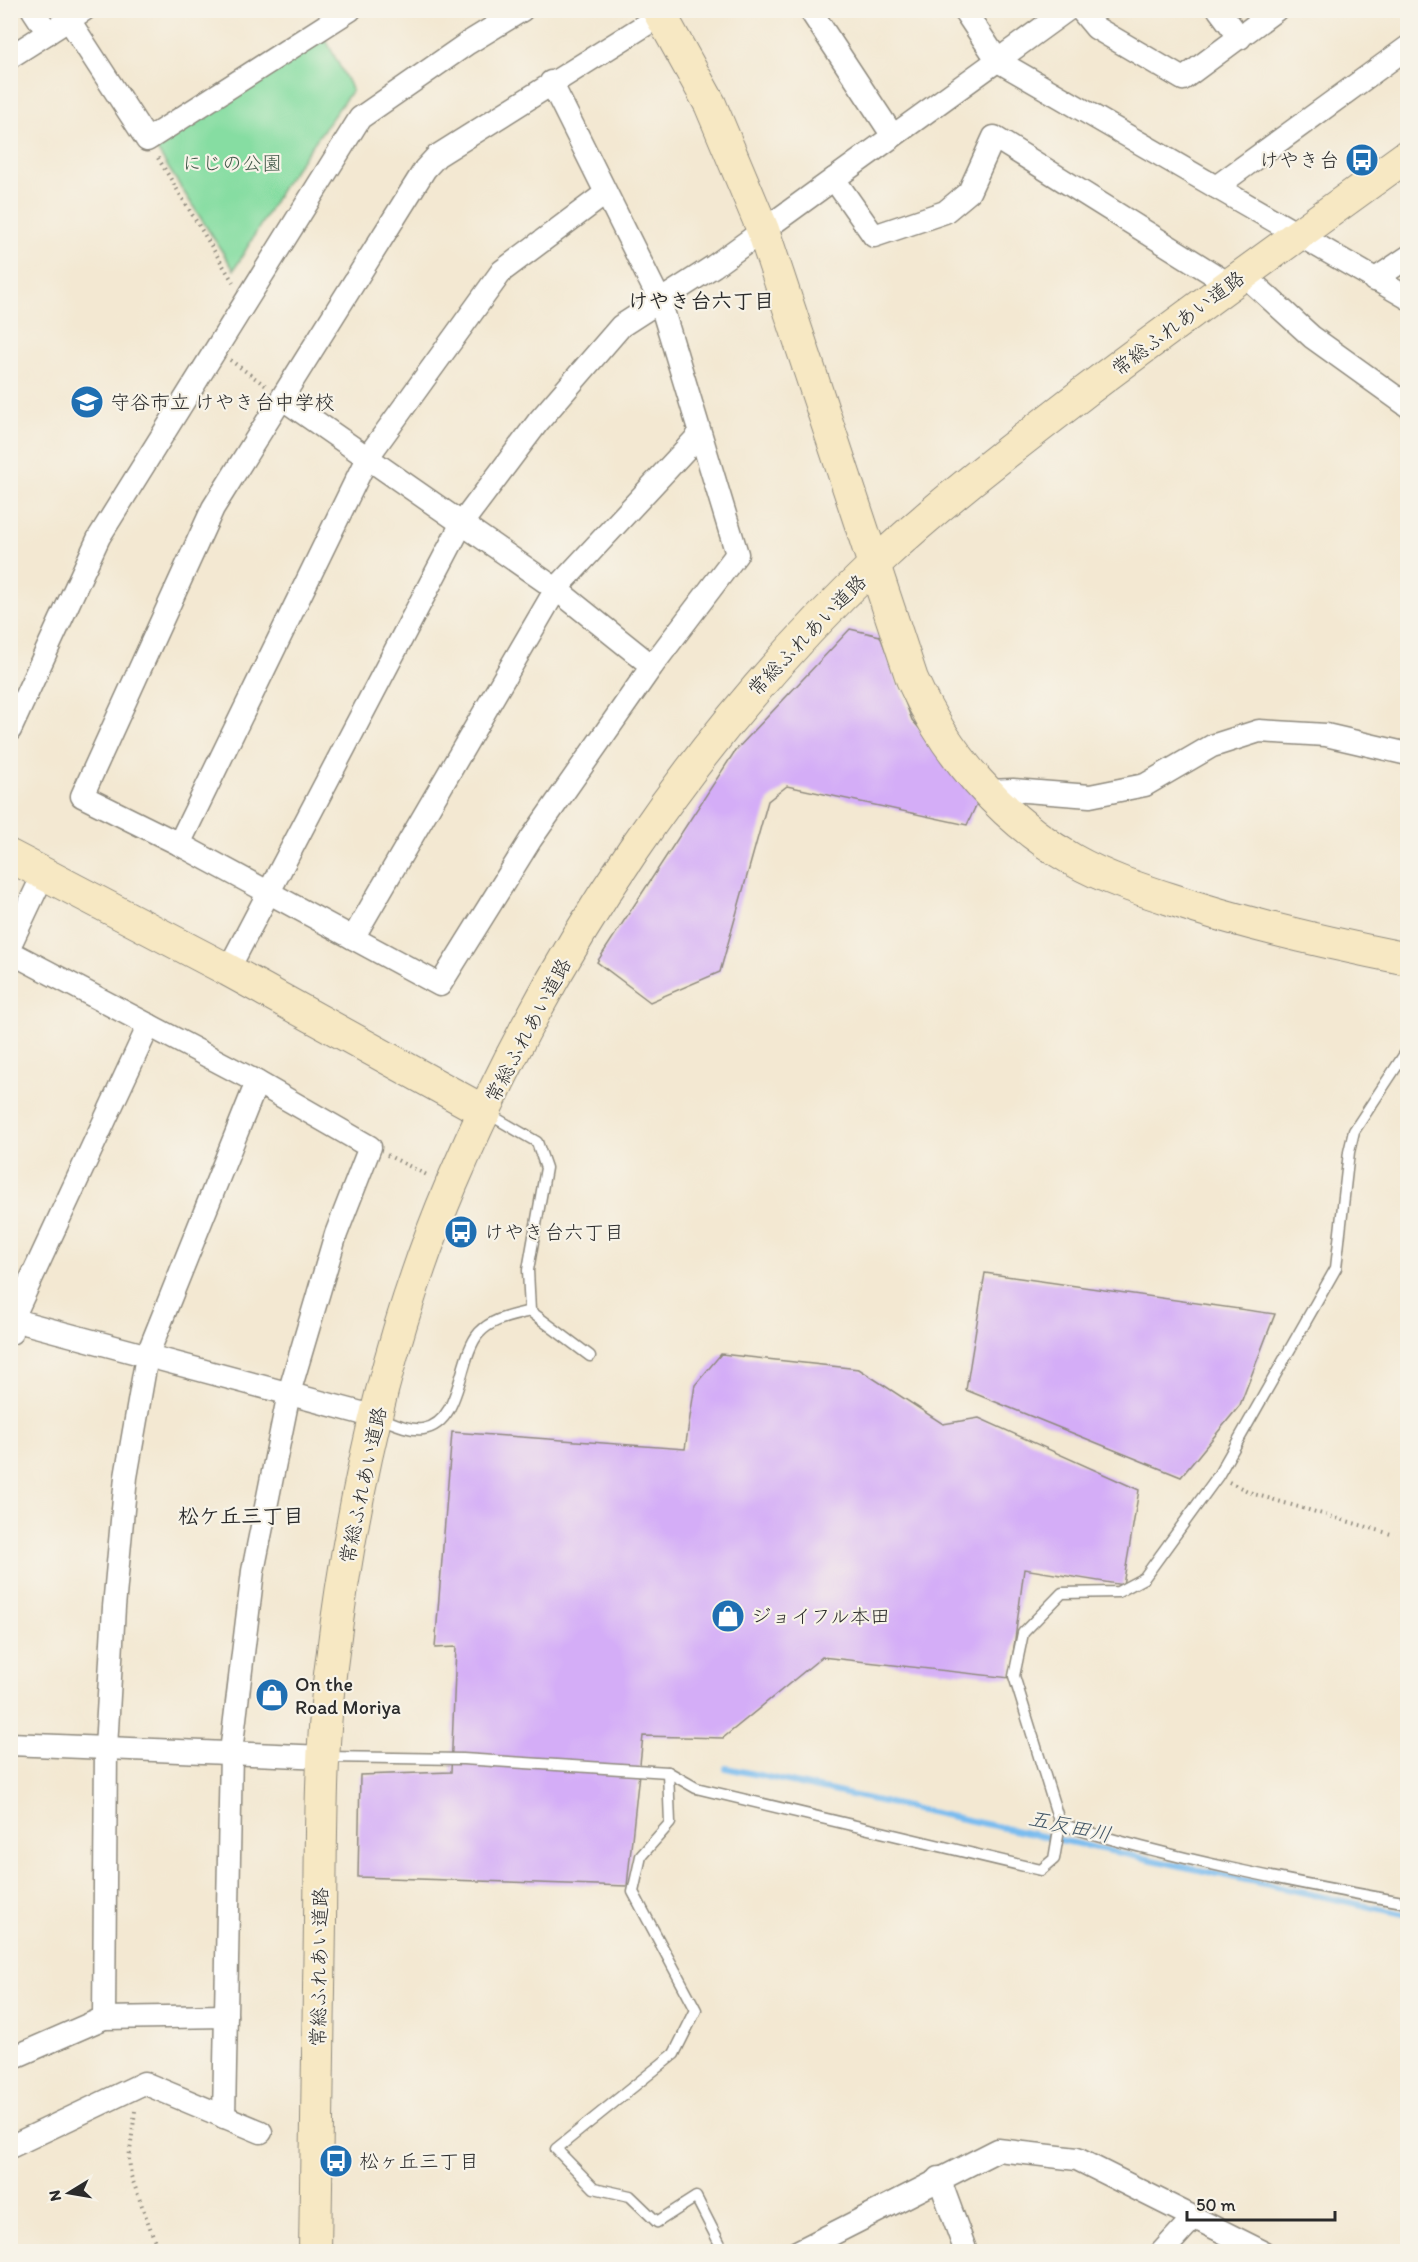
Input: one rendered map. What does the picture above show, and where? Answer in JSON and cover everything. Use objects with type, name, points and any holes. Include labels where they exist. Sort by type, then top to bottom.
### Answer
[{"type":"street","points":[[33,10],[48,33]]},
{"type":"street","points":[[10,57],[76,15],[147,140],[350,10]]},
{"type":"street","points":[[10,730],[99,537],[360,118],[468,43],[522,10]]},
{"type":"street","points":[[810,10],[893,136]]},
{"type":"street","points":[[964,10],[998,61],[1407,298]]},
{"type":"street","points":[[228,970],[462,523],[538,422],[621,326],[763,230],[1067,10]]},
{"type":"street","points":[[1081,10],[1096,28],[1183,79],[1276,10]]},
{"type":"street","points":[[1219,10],[1240,38]]},
{"type":"street","points":[[551,82],[660,301],[737,554],[652,666],[531,839],[440,985],[179,844],[82,796],[213,508],[426,169],[437,156],[551,82],[662,12],[710,104],[763,230],[874,566],[922,701],[944,740],[988,791],[1030,831],[1072,859],[1115,880],[1208,911],[1337,945],[1407,959]]},
{"type":"street","points":[[1216,188],[1407,47]]},
{"type":"street","points":[[834,179],[874,236],[945,213],[969,192],[994,137],[1236,279],[1312,338],[1407,406]]},
{"type":"street","name":"常総ふれあい道路","points":[[315,2252],[324,1757],[330,1668],[342,1582],[356,1501],[376,1417],[421,1267],[451,1186],[484,1112],[549,988],[610,883],[681,784],[747,698],[874,566],[1006,453],[1236,279],[1407,155]]},
{"type":"street","points":[[179,844],[368,458],[502,271],[606,193]]},
{"type":"street","points":[[1374,280],[1407,257]]},
{"type":"street","points":[[283,399],[556,588],[652,666]]},
{"type":"street","points":[[353,938],[556,588],[700,434]]},
{"type":"street","points":[[988,791],[1013,790],[1090,796],[1145,785],[1212,746],[1259,731],[1326,735],[1407,754]]},
{"type":"street","points":[[10,856],[228,970],[484,1112]]},
{"type":"street","points":[[10,945],[43,875]]},
{"type":"street","points":[[10,952],[257,1083],[370,1147],[336,1234],[288,1393],[253,1571],[231,1752],[224,2116]]},
{"type":"street","points":[[149,1026],[11,1325],[147,1356],[376,1417]]},
{"type":"street","points":[[104,2018],[106,1748],[114,1607],[126,1477],[147,1356],[257,1083]]},
{"type":"street","points":[[10,1744],[324,1757]]},
{"type":"street","points":[[10,2059],[104,2018],[226,2016]]},
{"type":"street","points":[[10,2147],[144,2083],[261,2132]]},
{"type":"street","points":[[797,2252],[998,2150],[1077,2159],[1263,2252]]},
{"type":"street","points":[[939,2178],[966,2252]]},
{"type":"street","points":[[1162,2252],[1193,2218]]},
{"type":"lane","points":[[324,1757],[463,1759],[668,1772],[696,1788],[1041,1869],[1054,1859],[1060,1824],[1014,1676],[1023,1633],[1062,1593],[1118,1592],[1144,1578],[1218,1476],[1336,1268],[1349,1152],[1354,1131],[1407,1049]]},
{"type":"lane","points":[[484,1112],[537,1142],[546,1168],[528,1270],[530,1311]]},
{"type":"lane","points":[[530,1311],[590,1356]]},
{"type":"lane","points":[[376,1417],[422,1429],[441,1421],[453,1402],[469,1350],[479,1333],[496,1320],[530,1311]]},
{"type":"lane","points":[[668,1772],[670,1823],[641,1856],[633,1892],[696,2010],[674,2054],[556,2150],[594,2188],[630,2196],[657,2222],[696,2197],[724,2252]]},
{"type":"lane","points":[[1060,1824],[1119,1842],[1331,1889],[1407,1903]]},
{"type":"path","points":[[147,140],[246,303]]},
{"type":"path","points":[[216,350],[283,399]]},
{"type":"path","points":[[370,1147],[451,1186]]},
{"type":"path","points":[[1218,1476],[1254,1494],[1392,1534]]},
{"type":"path","points":[[138,2086],[129,2159],[131,2176],[159,2252]]},
{"type":"green space","name":"にじの公園","points":[[324,36],[352,90],[285,183],[234,270],[155,147]]},
{"type":"building","points":[[850,629],[880,636],[912,720],[980,797],[967,825],[787,786],[768,801],[720,972],[650,1002],[597,962],[735,751]]},
{"type":"building","points":[[985,1273],[1275,1314],[1240,1405],[1181,1477],[966,1390]]},
{"type":"building","name":"ジョイフル本田","points":[[721,1354],[859,1369],[943,1424],[979,1418],[1139,1490],[1123,1585],[1024,1569],[1010,1678],[822,1657],[723,1738],[643,1736],[627,1886],[358,1877],[360,1775],[451,1772],[456,1647],[435,1648],[452,1432],[685,1449],[695,1385]]},
{"type":"waterway","name":"五反田川","points":[[726,1768],[1408,1915]]},
{"type":"place","name":"けやき台","points":[[1362,160]]},
{"type":"place","name":"守谷市立 けやき台中学校","points":[[87,402]]},
{"type":"place","name":"けやき台六丁目","points":[[461,1232]]},
{"type":"place","name":"ジョイフル本田","points":[[728,1616]]},
{"type":"place","name":"On the Road Moriya","points":[[272,1695]]},
{"type":"place","name":"松ヶ丘三丁目","points":[[336,2161]]},
{"type":"district","name":"けやき台六丁目","points":[[701,300]]},
{"type":"district","name":"松ケ丘三丁目","points":[[241,1515]]}]
